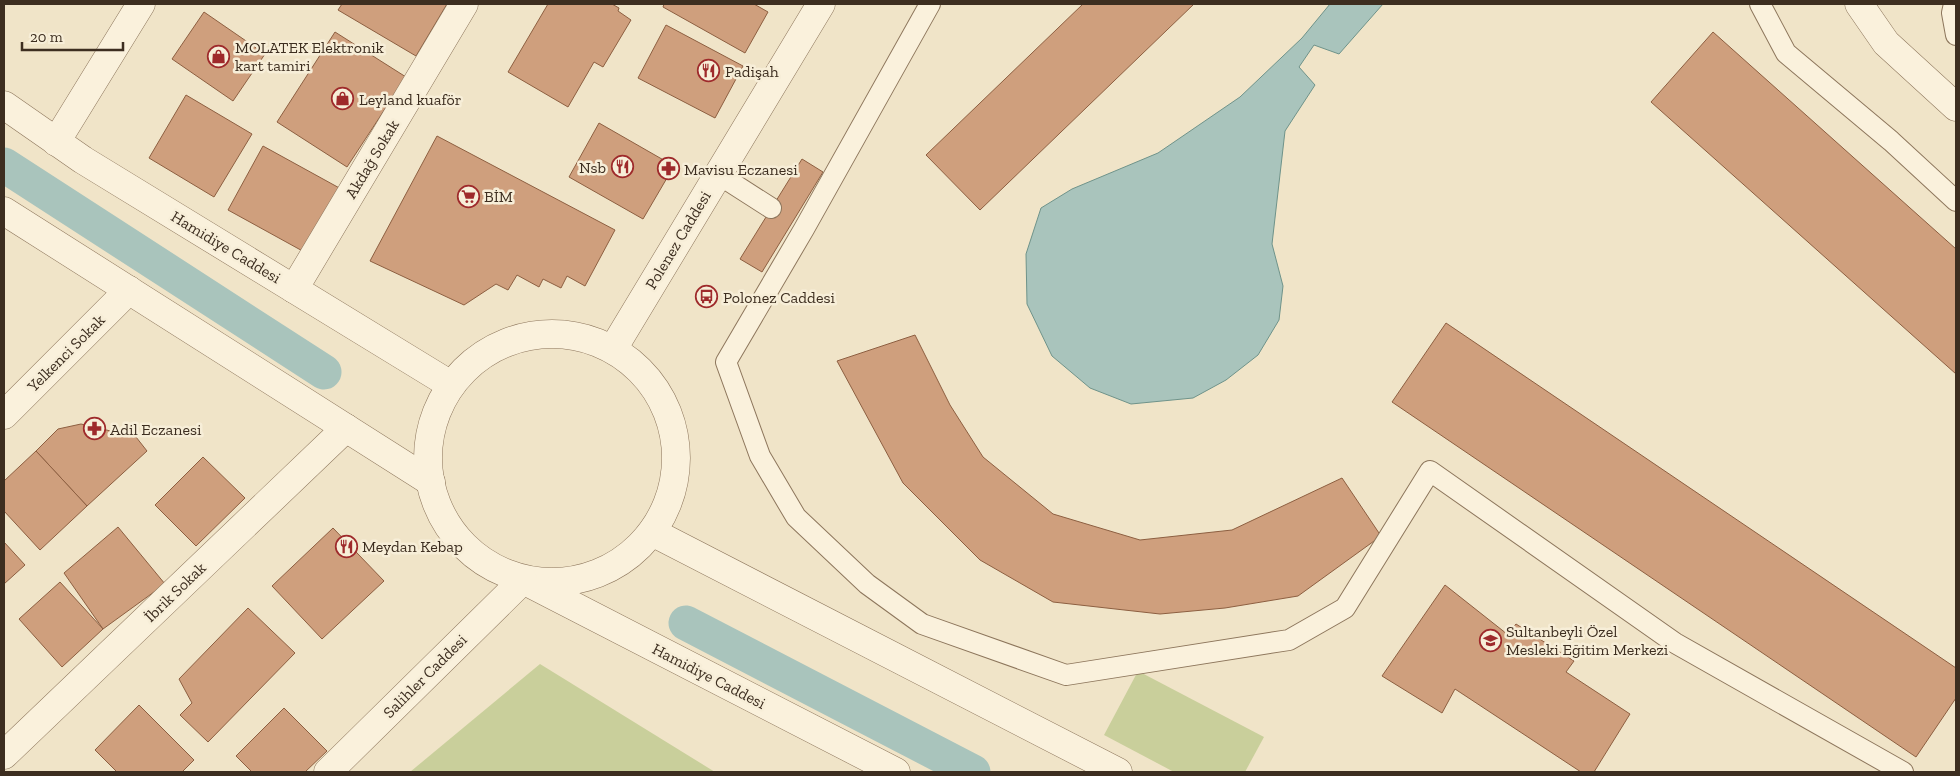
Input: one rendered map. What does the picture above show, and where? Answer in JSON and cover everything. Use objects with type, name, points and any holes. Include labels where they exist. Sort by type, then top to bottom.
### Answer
[{"type":"street","points":[[56,142],[141,4]]},
{"type":"street","name":"Akdağ Sokak","points":[[294,289],[464,4]]},
{"type":"street","name":"Polenez Caddesi","points":[[612,349],[821,4]]},
{"type":"street","points":[[1859,4],[1886,43],[1956,108]]},
{"type":"street","name":"Hamidiye Caddesi","points":[[4,105],[56,142],[451,385]]},
{"type":"street","points":[[4,211],[431,482]]},
{"type":"street","name":"Yelkenci Sokak","points":[[4,415],[129,290]]},
{"type":"street","points":[[543,334],[579,337],[612,349],[641,370],[662,399],[674,432],[676,467],[669,501],[652,532],[627,558],[595,575],[559,583],[523,580],[484,564],[453,536],[434,499],[427,458],[434,417],[451,385],[476,359],[508,342],[543,334]]},
{"type":"street","name":"İbrik Sokak","points":[[4,755],[346,428]]},
{"type":"street","points":[[652,532],[1118,772]]},
{"type":"street","name":"Hamidiye Caddesi","points":[[523,580],[896,772]]},
{"type":"street","name":"Salihler Caddesi","points":[[328,772],[523,580]]},
{"type":"lane","points":[[930,4],[798,225],[726,362],[760,456],[796,517],[867,584],[922,624],[1066,675],[1289,640],[1345,608],[1430,471],[1675,643],[1903,772]]},
{"type":"lane","points":[[1760,4],[1786,53],[1891,141],[1956,201]]},
{"type":"lane","points":[[1954,4],[1952,13],[1956,35]]},
{"type":"lane","points":[[718,174],[771,208]]},
{"type":"green space","points":[[540,664],[715,772],[410,772]]},
{"type":"green space","points":[[1138,671],[1264,737],[1245,772],[1174,772],[1104,735]]},
{"type":"water","points":[[1330,4],[1383,4],[1339,54],[1314,45],[1299,67],[1315,85],[1285,131],[1272,244],[1283,286],[1279,320],[1258,355],[1226,380],[1193,398],[1131,404],[1090,388],[1052,356],[1027,304],[1026,254],[1041,208],[1072,189],[1158,153],[1240,97],[1302,38]]},
{"type":"building","points":[[342,4],[447,4],[416,56],[338,10]]},
{"type":"building","points":[[548,4],[612,4],[631,20],[603,67],[594,62],[568,107],[508,72]]},
{"type":"building","points":[[664,4],[754,4],[768,12],[745,53],[663,7]]},
{"type":"building","points":[[1083,4],[1194,4],[980,210],[926,155]]},
{"type":"building","name":"MOLATEK Elektronik kart tamiri","points":[[204,12],[265,54],[233,101],[172,59]]},
{"type":"building","points":[[666,25],[743,66],[715,118],[638,78]]},
{"type":"building","points":[[335,32],[406,77],[347,167],[277,122]]},
{"type":"building","points":[[1713,32],[1956,249],[1956,374],[1651,102]]},
{"type":"building","points":[[186,95],[252,134],[214,197],[149,158]]},
{"type":"building","points":[[599,123],[674,166],[643,219],[569,177]]},
{"type":"building","points":[[437,136],[615,230],[585,286],[567,276],[561,288],[543,279],[539,287],[517,275],[508,290],[496,284],[464,305],[370,261]]},
{"type":"building","points":[[263,146],[343,190],[308,254],[228,210]]},
{"type":"building","points":[[802,159],[823,172],[762,272],[740,259]]},
{"type":"building","points":[[1446,323],[1956,668],[1956,698],[1916,757],[1392,402]]},
{"type":"building","points":[[915,335],[950,405],[983,457],[1053,514],[1140,540],[1232,530],[1342,478],[1381,536],[1298,596],[1225,608],[1160,614],[1053,602],[980,560],[903,483],[837,361]]},
{"type":"building","points":[[81,424],[136,437],[147,451],[87,506],[36,451],[58,429]]},
{"type":"building","points":[[36,451],[87,506],[40,550],[4,511],[4,481]]},
{"type":"building","points":[[203,457],[245,498],[196,546],[155,505]]},
{"type":"building","points":[[118,527],[165,584],[103,629],[64,573]]},
{"type":"building","points":[[333,528],[384,581],[322,639],[272,586]]},
{"type":"building","points":[[4,542],[25,565],[4,584]]},
{"type":"building","points":[[60,582],[103,629],[62,667],[19,619]]},
{"type":"building","points":[[1445,585],[1507,634],[1516,624],[1574,661],[1566,672],[1630,714],[1594,772],[1581,772],[1455,689],[1442,713],[1382,676]]},
{"type":"building","points":[[248,608],[295,653],[208,742],[180,715],[192,703],[179,679]]},
{"type":"building","points":[[139,705],[194,760],[182,772],[117,772],[95,750]]},
{"type":"building","points":[[284,708],[327,751],[305,772],[252,772],[236,756]]},
{"type":"waterway","points":[[4,165],[324,372]]},
{"type":"waterway","points":[[686,623],[973,772]]},
{"type":"place","name":"MOLATEK Elektronik kart tamiri","points":[[219,56]]},
{"type":"place","name":"Padişah","points":[[709,71]]},
{"type":"place","name":"Leyland kuaför","points":[[343,99]]},
{"type":"place","name":"Nsb","points":[[622,167]]},
{"type":"place","name":"Mavisu Eczanesi","points":[[668,169]]},
{"type":"place","name":"BİM","points":[[468,196]]},
{"type":"place","name":"Polonez Caddesi","points":[[707,297]]},
{"type":"place","name":"Adil Eczanesi","points":[[94,429]]},
{"type":"place","name":"Meydan Kebap","points":[[346,546]]},
{"type":"place","name":"Sultanbeyli Özel Mesleki Eğitim Merkezi","points":[[1490,640]]}]
